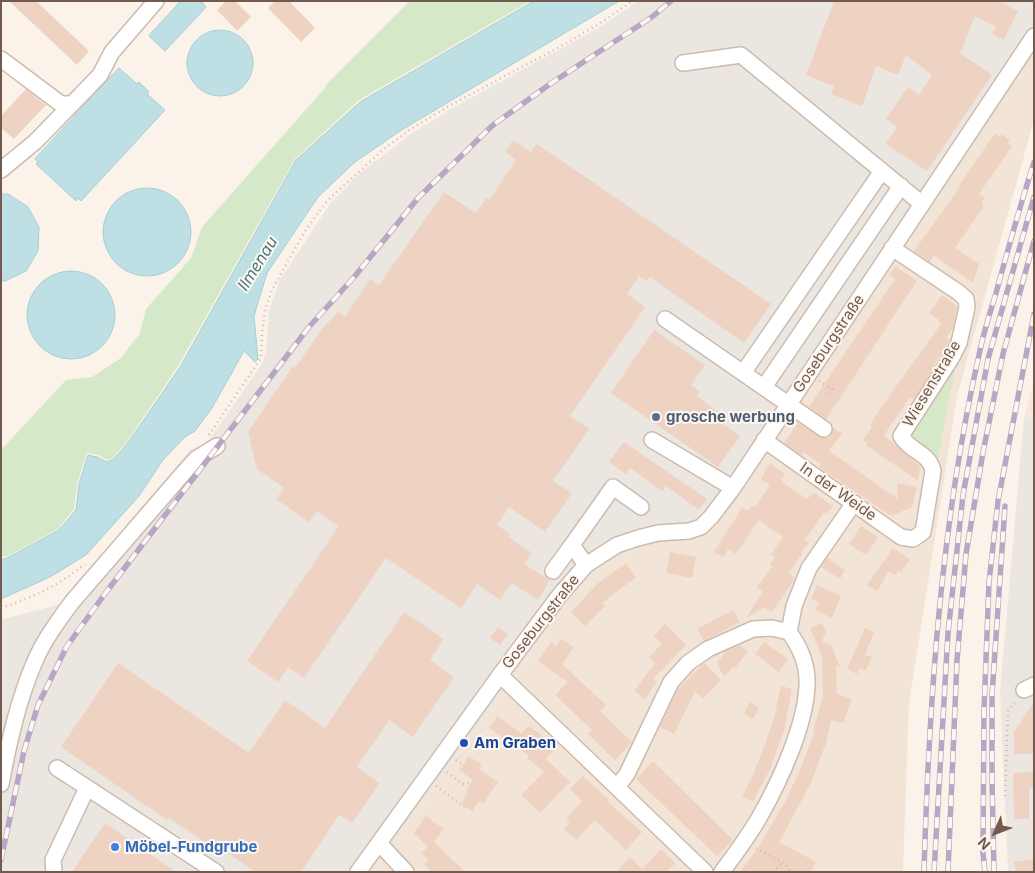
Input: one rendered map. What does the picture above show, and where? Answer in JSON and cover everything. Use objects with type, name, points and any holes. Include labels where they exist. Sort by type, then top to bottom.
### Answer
[{"type":"street","points":[[1,170],[35,142],[100,75],[112,52],[156,1]]},
{"type":"street","name":"Goseburgstraße","points":[[358,872],[500,675],[559,596],[586,565],[617,545],[658,533],[689,531],[701,527],[711,517],[733,488],[1034,36]]},
{"type":"street","points":[[683,63],[741,55],[922,204]]},
{"type":"street","points":[[1,59],[61,104],[72,104]]},
{"type":"street","points":[[743,372],[882,171]]},
{"type":"street","points":[[764,387],[901,186]]},
{"type":"street","name":"Wiesenstraße","points":[[892,248],[958,292],[966,299],[967,307],[959,343],[952,357],[902,436],[905,443],[931,463],[933,471],[923,532],[913,539]]},
{"type":"street","points":[[666,319],[824,429]]},
{"type":"street","points":[[652,440],[733,488]]},
{"type":"street","name":"In der Weide","points":[[764,440],[901,537],[913,539]]},
{"type":"street","points":[[1,784],[14,724],[25,688],[35,661],[58,621],[72,602],[210,443]]},
{"type":"street","points":[[554,571],[613,487],[641,507]]},
{"type":"street","points":[[789,632],[794,606],[810,568],[854,503]]},
{"type":"street","points":[[572,545],[586,565]]},
{"type":"street","points":[[617,787],[626,774],[671,682],[688,663],[708,648],[754,630],[772,628],[789,632],[799,645],[806,664],[808,684],[804,706],[795,738],[783,768],[759,818],[722,872]]},
{"type":"street","points":[[500,675],[705,872]]},
{"type":"street","points":[[56,768],[216,872]]},
{"type":"street","points":[[54,872],[53,860],[87,788]]},
{"type":"street","points":[[379,843],[406,872]]},
{"type":"path","points":[[210,443],[209,435],[261,358],[264,318],[272,290],[305,230],[327,201],[384,149],[411,130],[447,107],[582,34],[633,1]]},
{"type":"path","points":[[809,374],[832,389],[829,394]]},
{"type":"path","points":[[1,608],[41,593],[63,581],[86,564]]},
{"type":"path","points":[[1005,796],[1008,711],[1029,687]]},
{"type":"path","points":[[442,769],[462,784],[471,783]]},
{"type":"path","points":[[432,783],[465,806]]},
{"type":"path","points":[[744,841],[782,863],[790,871]]},
{"type":"path","points":[[774,872],[782,863]]},
{"type":"shaded area","points":[[638,1],[1034,1],[1034,45],[701,538],[654,541],[590,572],[373,872],[1,872],[1,620],[60,604],[190,450],[207,443],[261,365],[266,354],[269,311],[279,281],[330,204],[360,173],[408,136],[449,110],[600,27]]},
{"type":"shaded area","points":[[1030,53],[1034,59],[1034,120],[957,396],[909,704],[903,872],[373,872],[590,572],[654,541]]},
{"type":"shaded area","points":[[1034,379],[1034,417],[1024,418]]},
{"type":"shaded area","points":[[1034,417],[1034,872],[1008,872],[1000,691],[1024,418]]},
{"type":"green space","points":[[410,1],[530,1],[359,100],[295,159],[178,366],[129,439],[113,458],[107,460],[98,455],[87,453],[77,484],[74,509],[58,529],[10,555],[1,557],[1,450],[66,380],[92,377],[121,358],[140,333],[146,309],[191,258],[202,227],[327,84]]},
{"type":"green space","points":[[956,362],[938,458],[912,435]]},
{"type":"water","points":[[181,1],[201,1],[206,7],[165,51],[149,36]]},
{"type":"water","name":"Ilmenau","points":[[534,1],[619,1],[403,129],[355,162],[318,197],[267,273],[254,316],[258,359],[255,362],[244,351],[212,408],[195,431],[185,437],[163,460],[139,496],[86,555],[50,577],[1,599],[1,560],[59,530],[76,510],[79,484],[88,455],[107,462],[114,459],[130,440],[180,367],[296,160],[360,102]]},
{"type":"water","points":[[220,30],[233,33],[243,40],[250,50],[253,63],[250,76],[243,86],[233,93],[220,96],[207,93],[197,86],[190,76],[187,63],[190,50],[197,40],[207,33]]},
{"type":"water","points":[[119,68],[137,84],[139,82],[149,92],[147,94],[165,110],[81,201],[78,198],[76,201],[36,164],[38,162],[35,159]]},
{"type":"water","points":[[147,188],[164,191],[172,195],[184,207],[188,215],[191,232],[188,249],[184,257],[172,269],[164,273],[147,276],[130,273],[122,269],[110,257],[106,249],[103,232],[106,215],[110,207],[122,195],[130,191]]},
{"type":"water","points":[[1,194],[8,194],[28,207],[39,227],[38,251],[26,271],[5,281],[1,281]]},
{"type":"water","points":[[71,271],[88,274],[96,278],[108,290],[112,298],[115,315],[112,332],[108,340],[96,352],[88,356],[71,359],[54,356],[46,352],[34,340],[30,332],[27,315],[30,298],[34,290],[46,278],[54,274]]},
{"type":"building","points":[[9,1],[36,1],[89,51],[77,65]]},
{"type":"building","points":[[226,1],[235,1],[251,17],[237,31],[217,10]]},
{"type":"building","points":[[275,1],[289,1],[315,28],[301,42],[268,8]]},
{"type":"building","points":[[834,1],[999,1],[1018,11],[1004,40],[992,34],[996,27],[975,16],[960,53],[992,75],[927,171],[886,144],[897,127],[886,119],[908,87],[919,95],[932,75],[906,55],[898,75],[876,66],[862,106],[831,94],[834,86],[806,75]]},
{"type":"building","points":[[26,89],[46,105],[14,139],[1,128],[1,116]]},
{"type":"building","points":[[995,133],[1000,137],[1002,134],[1010,140],[1008,143],[1012,146],[979,194],[985,198],[981,203],[984,206],[955,248],[979,264],[973,283],[935,256],[933,256],[930,262],[914,251],[960,187]]},
{"type":"building","points":[[513,140],[531,152],[537,144],[771,304],[744,343],[650,277],[647,281],[639,276],[627,294],[645,307],[570,416],[589,429],[553,481],[572,493],[545,532],[509,507],[497,525],[510,534],[508,537],[532,553],[524,564],[550,580],[538,600],[512,583],[500,600],[477,584],[461,608],[386,558],[304,678],[288,667],[278,682],[247,661],[339,526],[317,511],[309,522],[276,499],[284,488],[257,469],[248,432],[293,366],[295,368],[322,329],[338,312],[345,317],[370,279],[379,285],[444,192],[476,213],[486,198],[489,200],[516,160],[505,152]]},
{"type":"building","points":[[895,266],[917,281],[826,419],[809,407],[895,279],[890,275]]},
{"type":"building","points":[[942,295],[957,306],[953,328],[946,338],[950,340],[918,393],[913,399],[910,397],[884,435],[920,466],[918,481],[866,445],[868,443],[863,440],[872,427],[870,425],[882,406],[941,324],[938,322],[939,320],[929,313]]},
{"type":"building","points":[[654,330],[705,365],[691,385],[700,391],[697,396],[699,398],[721,414],[717,420],[740,436],[718,467],[611,393]]},
{"type":"building","points":[[798,423],[823,438],[828,438],[831,435],[833,428],[842,433],[829,451],[898,499],[897,483],[917,487],[912,507],[891,516],[819,467],[821,464],[803,452],[801,455],[784,443]]},
{"type":"building","points":[[624,442],[707,499],[699,510],[666,486],[662,491],[630,468],[626,474],[609,462]]},
{"type":"building","points":[[770,463],[785,474],[781,480],[783,480],[782,482],[807,499],[814,493],[833,506],[827,514],[824,512],[805,540],[809,542],[789,573],[795,578],[772,612],[765,607],[746,618],[763,592],[757,587],[772,567],[770,565],[775,557],[771,554],[783,537],[759,520],[736,554],[728,549],[723,557],[714,552],[742,508],[748,511],[752,505],[755,507],[770,485],[761,479]]},
{"type":"building","points":[[861,526],[878,537],[866,555],[849,544]]},
{"type":"building","points":[[893,548],[910,559],[901,572],[898,571],[895,575],[889,571],[877,591],[867,585]]},
{"type":"building","points":[[670,552],[696,557],[692,578],[666,573]]},
{"type":"building","points":[[827,558],[845,570],[840,579],[821,567]]},
{"type":"building","points":[[626,563],[636,577],[602,603],[605,606],[585,626],[571,612],[597,584]]},
{"type":"building","points":[[817,585],[841,596],[832,618],[815,610],[819,602],[811,599]]},
{"type":"building","points":[[733,610],[740,622],[704,641],[697,629]]},
{"type":"building","points":[[404,612],[444,639],[430,660],[454,677],[413,737],[389,720],[357,767],[380,783],[352,823],[339,815],[301,872],[255,872],[225,851],[223,854],[169,818],[167,820],[61,747],[118,663],[249,753],[285,700],[325,728]]},
{"type":"building","points":[[822,623],[826,632],[822,641],[831,645],[840,667],[836,665],[837,694],[852,699],[843,723],[831,720],[826,743],[811,783],[779,842],[816,862],[810,872],[740,872],[760,845],[785,802],[815,731],[813,731],[823,695],[822,656],[810,628]]},
{"type":"building","points":[[665,624],[686,645],[653,679],[657,682],[645,699],[634,691],[655,663],[649,657],[662,644],[654,636]]},
{"type":"building","points":[[498,627],[508,634],[500,645],[490,638]]},
{"type":"building","points":[[865,628],[874,632],[865,655],[872,657],[866,670],[860,668],[857,674],[847,669]]},
{"type":"building","points":[[561,639],[574,647],[562,664],[606,705],[600,711],[632,742],[615,760],[588,734],[592,730],[555,695],[568,682],[538,661],[551,642],[556,646]]},
{"type":"building","points":[[764,642],[788,659],[779,672],[755,654]]},
{"type":"building","points":[[740,645],[748,652],[735,668],[733,667],[724,677],[717,663],[726,651]]},
{"type":"building","points":[[704,663],[721,680],[703,699],[695,691],[674,734],[660,727],[678,689]]},
{"type":"building","points":[[781,686],[792,689],[786,726],[770,769],[753,802],[742,796],[753,775],[765,744],[774,718]]},
{"type":"building","points":[[750,702],[759,708],[753,719],[744,713]]},
{"type":"building","points":[[1034,702],[1034,754],[1014,754],[1014,732]]},
{"type":"building","points":[[497,716],[521,733],[529,726],[555,748],[546,759],[570,782],[540,813],[521,795],[544,772],[527,758],[529,756],[489,728]]},
{"type":"building","points":[[469,756],[482,765],[479,769],[498,782],[483,804],[479,801],[472,811],[461,803],[468,793],[466,791],[473,780],[459,770]]},
{"type":"building","points":[[653,761],[733,840],[717,856],[636,779]]},
{"type":"building","points":[[1034,772],[1034,788],[1029,788],[1029,819],[1014,819],[1013,773]]},
{"type":"building","points":[[583,776],[609,800],[608,802],[642,832],[626,850],[595,820],[576,840],[564,829],[570,822],[566,819],[582,801],[570,789]]},
{"type":"building","points":[[426,816],[444,829],[434,842],[465,872],[432,872],[424,864],[428,859],[421,853],[428,847],[414,833]]},
{"type":"building","name":"Möbel-Fundgrube","points":[[105,823],[176,872],[72,872]]},
{"type":"building","points":[[661,849],[675,863],[667,872],[616,872],[630,857],[642,869]]},
{"type":"building","points":[[1034,859],[1034,872],[1016,872],[1014,862]]},
{"type":"railway","points":[[1,860],[24,751],[38,705],[67,646],[309,327],[355,276],[418,198],[493,125],[550,84],[652,17],[671,1]]},
{"type":"railway","points":[[924,872],[929,742],[939,612],[955,482],[982,339],[1034,162]]},
{"type":"railway","points":[[934,872],[948,633],[963,495],[988,359],[1034,197]]},
{"type":"railway","points":[[948,872],[957,660],[966,554],[983,452],[1003,354],[1034,241]]},
{"type":"railway","points":[[985,872],[983,853],[984,711],[989,582],[998,501],[1034,314]]},
{"type":"railway","points":[[994,872],[992,695],[1005,506]]},
{"type":"place","name":"grosche werbung","points":[[656,417]]},
{"type":"place","name":"Am Graben","points":[[464,743]]},
{"type":"place","name":"Möbel-Fundgrube","points":[[115,847]]}]
